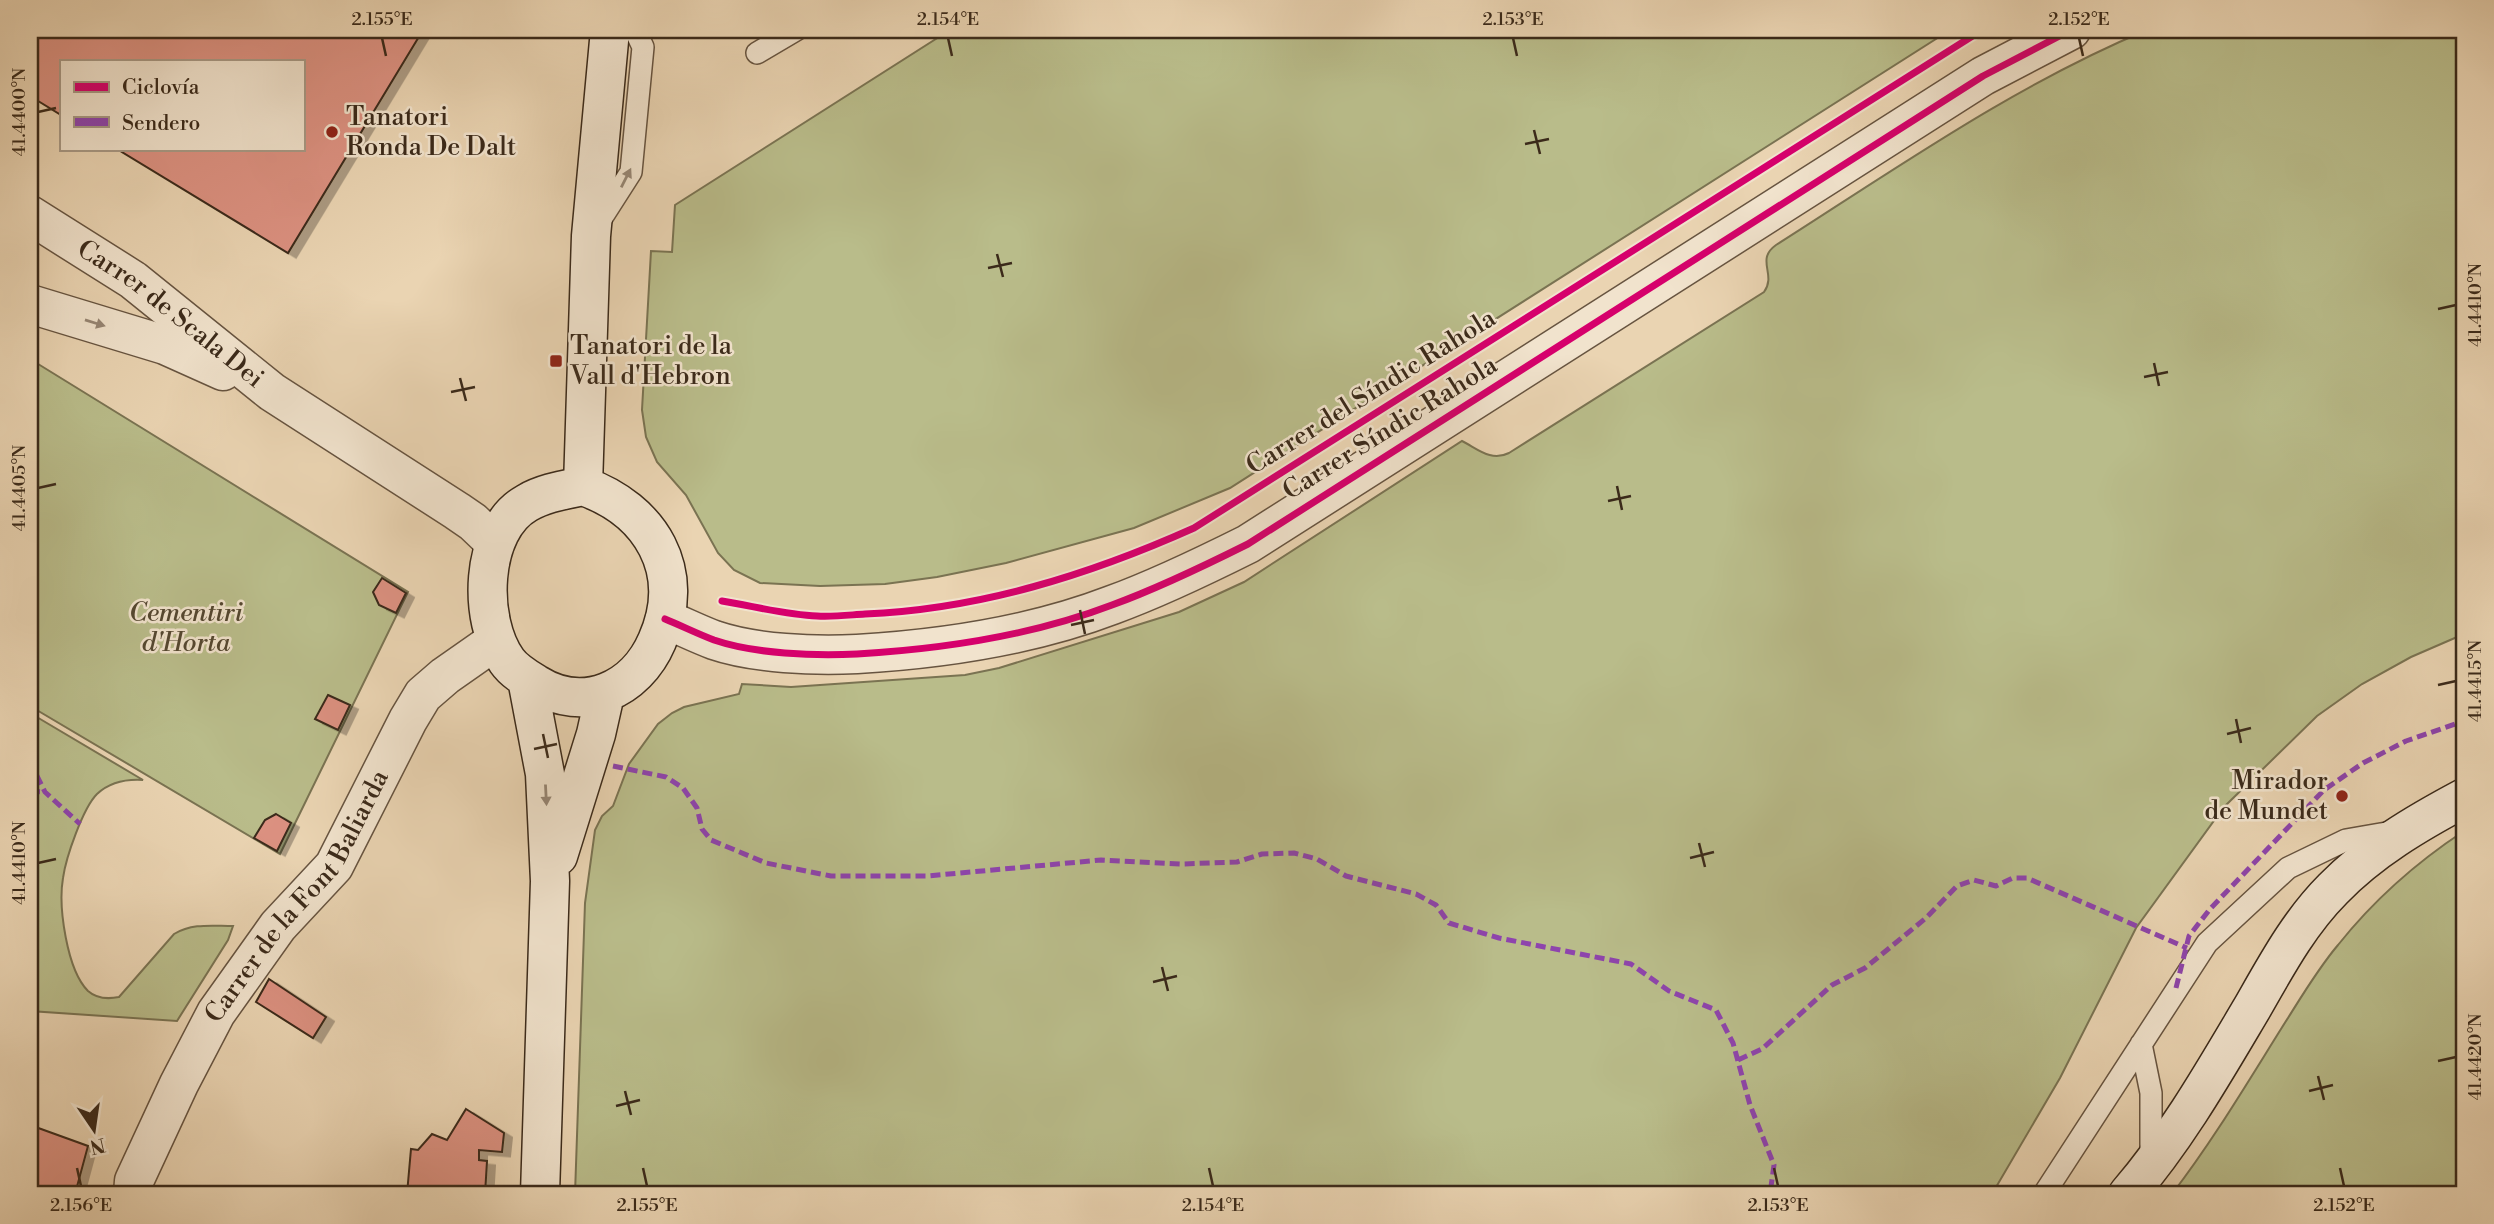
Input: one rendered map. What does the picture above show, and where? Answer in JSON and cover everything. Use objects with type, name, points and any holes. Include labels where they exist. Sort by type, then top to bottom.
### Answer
[{"type":"street","points":[[583,486],[591,236],[610,30]]},
{"type":"street","name":"Carrer Síndic Rahola","points":[[665,619],[716,640],[780,652],[828,655],[897,652],[965,643],[1039,628],[1111,606],[1181,577],[1248,544],[1983,76],[2071,30]]},
{"type":"street","name":"Carrer de Scala Dei","points":[[30,215],[133,280],[272,392],[465,516],[495,543]]},
{"type":"street","name":"Carrer de Scala Dei","points":[[30,304],[165,345],[272,392]]},
{"type":"street","points":[[583,486],[606,494],[627,507],[644,525],[658,546],[665,569],[668,594],[665,619],[657,642],[643,664],[626,681],[605,694],[585,698],[565,697],[545,690],[508,663],[495,641],[486,580],[495,543],[505,524],[525,504],[552,492],[583,486]]},
{"type":"street","name":"Carrer de la Font Baliarda","points":[[129,1190],[216,1013],[278,926],[334,866],[423,695],[495,641]]},
{"type":"street","points":[[527,679],[545,774],[550,881],[540,1194]]},
{"type":"street","points":[[550,881],[596,734],[605,694]]},
{"type":"street","points":[[2127,1194],[2157,1160],[2182,1124],[2296,932],[2333,888],[2404,830],[2464,798]]},
{"type":"lane","points":[[591,236],[631,172],[643,47],[635,30]]},
{"type":"lane","points":[[757,53],[796,30]]},
{"type":"lane","points":[[2044,1194],[2207,943],[2288,868],[2346,839],[2404,830]]},
{"type":"lane","points":[[2127,1194],[2151,1153],[2151,1093],[2141,1044]]},
{"type":"green space","points":[[950,30],[1950,30],[1230,488],[1134,528],[1006,563],[937,577],[885,584],[820,586],[760,583],[734,570],[718,553],[686,495],[657,462],[646,437],[642,410],[651,251],[672,252],[675,205]]},
{"type":"green space","points":[[2147,30],[2464,30],[2464,634],[2411,657],[2362,684],[2317,716],[2224,807],[2136,928],[2060,1078],[1992,1194],[575,1194],[585,903],[595,830],[602,816],[613,806],[629,764],[658,724],[672,713],[684,707],[739,694],[742,684],[791,687],[965,675],[999,668],[1179,612],[1244,582],[1462,441],[1490,455],[1509,453],[1764,292],[1768,279],[1767,256],[1776,245],[1957,129],[2050,76]]},
{"type":"green space","name":"Cementiri d'Horta","points":[[30,359],[408,592],[280,854],[30,706]]},
{"type":"green space","points":[[30,713],[143,780],[119,782],[97,794],[81,821],[65,869],[62,905],[66,938],[75,969],[88,991],[103,998],[119,997],[174,934],[195,927],[233,926],[228,940],[177,1021],[30,1011]]},
{"type":"green space","points":[[2464,831],[2464,1194],[2172,1194],[2215,1134],[2330,955],[2396,883]]},
{"type":"building","name":"Tanatori Ronda De Dalt","points":[[30,30],[423,30],[288,253],[119,150],[304,150],[304,60],[60,60],[60,114],[30,96]]},
{"type":"building","points":[[382,578],[406,593],[396,613],[379,605],[373,592]]},
{"type":"building","points":[[328,695],[350,705],[338,730],[315,719]]},
{"type":"building","points":[[276,814],[291,823],[277,851],[254,838],[265,820]]},
{"type":"building","points":[[269,979],[326,1017],[313,1038],[256,1002]]},
{"type":"building","points":[[466,1109],[504,1133],[502,1152],[479,1150],[479,1160],[487,1161],[485,1194],[407,1194],[411,1149],[418,1150],[432,1134],[447,1140]]},
{"type":"building","points":[[30,1125],[88,1146],[75,1194],[64,1194],[30,1184]]},
{"type":"building","points":[[30,1184],[64,1194],[30,1194]]},
{"type":"marked path","points":[[2176,988],[2189,936],[2210,909],[2324,790],[2363,763],[2406,741],[2464,721]]},
{"type":"marked path","points":[[30,762],[45,792],[80,824]]},
{"type":"marked path","points":[[613,766],[666,777],[683,788],[697,808],[702,829],[711,840],[766,863],[831,876],[927,876],[1101,860],[1182,864],[1237,862],[1262,854],[1294,853],[1317,859],[1346,876],[1416,894],[1436,905],[1449,923],[1499,938],[1631,964],[1669,991],[1716,1010],[1733,1043],[1750,1105],[1774,1165],[1770,1194]]},
{"type":"marked path","points":[[30,791],[45,792]]},
{"type":"marked path","points":[[1738,1060],[1762,1049],[1832,985],[1865,968],[1926,918],[1957,886],[1974,880],[1996,886],[2013,878],[2027,878],[2187,948]]},
{"type":"cycle path","name":"Carrer del Síndic Rahola","points":[[722,601],[793,614],[823,616],[908,611],[950,605],[992,597],[1074,575],[1194,528],[1982,30]]},
{"type":"cycle path","points":[[665,619],[730,645],[804,654],[857,654],[922,649],[1018,633],[1081,616],[1147,591],[1248,544],[1983,76],[2071,30]]},
{"type":"place","name":"Tanatori Ronda De Dalt","points":[[332,132]]},
{"type":"place","name":"Tanatori de la Vall d'Hebron","points":[[556,361]]},
{"type":"place","name":"Mirador de Mundet","points":[[2342,796]]}]
